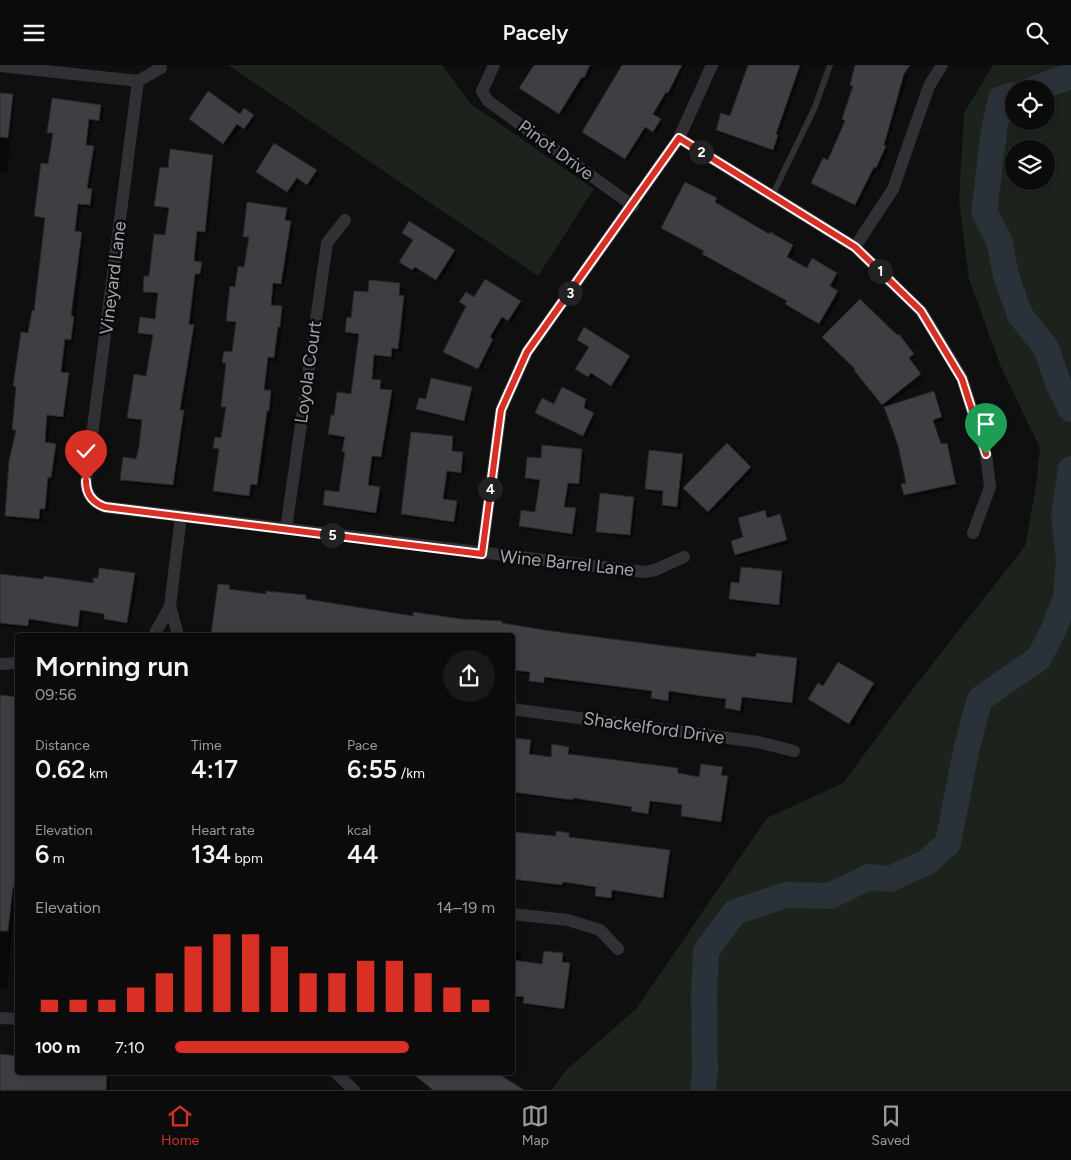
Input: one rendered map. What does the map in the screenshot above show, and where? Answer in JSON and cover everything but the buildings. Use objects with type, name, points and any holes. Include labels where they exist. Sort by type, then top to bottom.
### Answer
[{"type":"street","name":"Pinot Drive","points":[[494,65],[482,91],[491,103],[633,206]]},
{"type":"street","points":[[482,554],[501,410],[527,352],[633,206],[679,138],[712,65]]},
{"type":"street","points":[[855,247],[893,189],[929,86],[942,65]]},
{"type":"street","points":[[0,66],[138,81],[161,68]]},
{"type":"street","name":"Vineyard Lane","points":[[92,499],[87,491],[86,481],[138,81]]},
{"type":"street","points":[[679,138],[855,247],[921,311],[962,379],[986,454],[990,487],[972,533]]},
{"type":"street","name":"Loyola Court","points":[[286,529],[327,243],[345,220]]},
{"type":"street","name":"Wine Barrel Lane","points":[[92,499],[105,507],[482,554],[644,572],[655,570],[684,557]]},
{"type":"street","points":[[155,633],[170,605],[181,516]]},
{"type":"street","points":[[170,605],[177,633]]},
{"type":"street","points":[[0,664],[15,663]]},
{"type":"street","name":"Shackelford Drive","points":[[515,709],[758,742],[794,751]]},
{"type":"street","points":[[515,913],[568,920],[600,930],[618,949]]},
{"type":"street","points":[[0,1018],[15,1019]]},
{"type":"street","points":[[338,1075],[354,1090]]},
{"type":"lane","points":[[772,196],[815,107],[830,65]]},
{"type":"shaded area","points":[[228,65],[442,65],[471,104],[594,189],[538,276]]},
{"type":"shaded area","points":[[993,65],[1071,65],[1071,1090],[552,1090],[566,1070],[636,1009],[767,818],[843,783],[915,686],[1025,546],[1035,493],[1040,448],[1001,367],[969,279],[959,200],[964,113]]},
{"type":"waterway","points":[[1055,82],[1071,76]]},
{"type":"waterway","points":[[1005,98],[1001,99],[994,131],[984,212],[999,240],[1006,276],[1020,315],[1046,348],[1059,385],[1071,409]]},
{"type":"waterway","points":[[703,1090],[705,1072],[704,998],[706,951],[735,912],[786,895],[830,896],[869,877],[890,879],[927,862],[948,843],[967,746],[980,699],[1039,658],[1053,631],[1066,598],[1069,560],[1064,515],[1071,469]]},
{"type":"route","points":[[86,481],[89,495],[99,505],[105,507],[482,554],[501,410],[527,352],[633,206],[679,138],[855,247],[921,311],[962,379],[986,454]]}]
